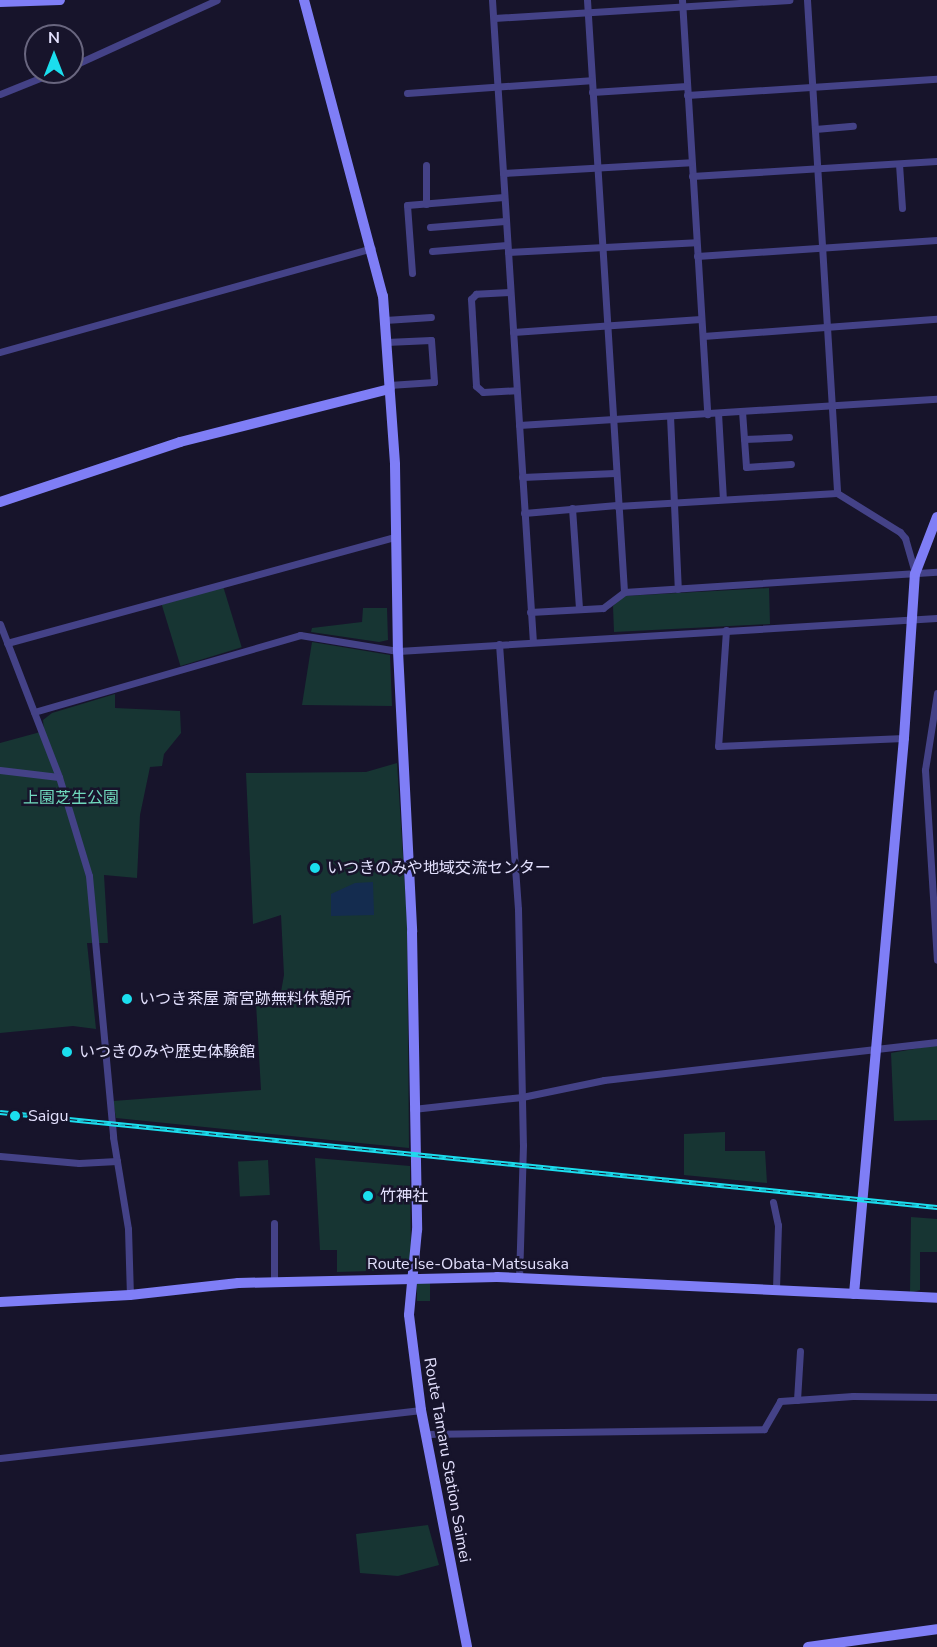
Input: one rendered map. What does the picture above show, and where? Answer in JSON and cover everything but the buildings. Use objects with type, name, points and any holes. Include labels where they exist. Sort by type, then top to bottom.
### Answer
[{"type":"street","points":[[0,2],[60,0]]},
{"type":"street","points":[[84,61],[217,0]]},
{"type":"street","name":"Route Tamaru Station Saimei","points":[[304,0],[372,248],[385,320],[397,536],[398,651],[412,932],[413,1109],[417,1230],[409,1315],[425,1434],[467,1647]]},
{"type":"street","points":[[492,0],[533,642]]},
{"type":"street","points":[[587,0],[624,592]]},
{"type":"street","points":[[494,18],[587,13],[682,3],[789,0]]},
{"type":"street","points":[[807,0],[837,493]]},
{"type":"street","points":[[682,3],[707,414]]},
{"type":"street","points":[[687,95],[937,79]]},
{"type":"street","points":[[407,93],[591,80]]},
{"type":"street","points":[[0,94],[25,84]]},
{"type":"street","points":[[592,92],[687,86]]},
{"type":"street","points":[[815,129],[853,126]]},
{"type":"street","points":[[692,176],[937,161]]},
{"type":"street","points":[[503,173],[691,162]]},
{"type":"street","points":[[899,164],[902,208]]},
{"type":"street","points":[[426,165],[426,204]]},
{"type":"street","points":[[412,273],[407,205],[504,197]]},
{"type":"street","points":[[430,227],[505,221]]},
{"type":"street","points":[[697,256],[937,240]]},
{"type":"street","points":[[432,251],[696,242]]},
{"type":"street","points":[[0,352],[372,248]]},
{"type":"street","points":[[510,292],[476,294],[471,299],[472,321],[476,386],[483,392],[516,390]]},
{"type":"street","points":[[385,320],[431,317]]},
{"type":"street","points":[[513,332],[701,319]]},
{"type":"street","points":[[703,336],[937,319]]},
{"type":"street","points":[[0,502],[180,442],[389,387],[434,382],[431,340],[387,342]]},
{"type":"street","points":[[519,425],[937,399]]},
{"type":"street","points":[[742,411],[746,467],[791,464]]},
{"type":"street","points":[[718,412],[723,499]]},
{"type":"street","points":[[670,416],[678,589]]},
{"type":"street","points":[[744,439],[789,437]]},
{"type":"street","points":[[522,477],[615,473]]},
{"type":"street","points":[[524,513],[572,508],[837,493],[900,532],[905,538],[915,574],[914,619],[854,1294]]},
{"type":"street","points":[[572,508],[579,609]]},
{"type":"street","points":[[915,574],[937,517]]},
{"type":"street","points":[[7,643],[397,536]]},
{"type":"street","points":[[530,612],[603,608],[624,592],[937,572]]},
{"type":"street","points":[[34,712],[300,636],[398,651],[937,618]]},
{"type":"street","points":[[0,624],[59,777],[89,876],[117,1161],[128,1230],[130,1295]]},
{"type":"street","points":[[726,630],[718,746],[904,738]]},
{"type":"street","points":[[500,644],[518,909],[522,1097],[519,1277]]},
{"type":"street","points":[[937,693],[925,770],[937,960]]},
{"type":"street","points":[[0,770],[59,777]]},
{"type":"street","points":[[413,1109],[522,1097],[604,1080],[937,1042]]},
{"type":"street","points":[[0,1156],[79,1163],[117,1161]]},
{"type":"street","points":[[773,1202],[778,1225],[776,1290]]},
{"type":"street","points":[[274,1223],[274,1281]]},
{"type":"street","name":"Route Ise-Obata-Matsusaka","points":[[0,1302],[130,1295],[274,1281],[413,1277],[519,1277],[937,1298]]},
{"type":"street","points":[[797,1400],[800,1352]]},
{"type":"street","points":[[425,1434],[764,1429],[780,1401],[937,1397]]},
{"type":"street","points":[[0,1458],[421,1410]]},
{"type":"street","points":[[808,1647],[937,1629]]},
{"type":"green space","points":[[223,586],[242,647],[181,666],[162,605]]},
{"type":"green space","points":[[769,588],[770,624],[614,632],[613,606],[624,596]]},
{"type":"green space","points":[[363,608],[387,608],[388,640],[379,642],[311,632],[312,628],[362,622]]},
{"type":"green space","points":[[312,642],[390,655],[392,706],[302,705]]},
{"type":"green space","name":"上園芝生公園","points":[[115,694],[115,708],[180,711],[181,733],[164,754],[162,766],[150,767],[140,815],[137,878],[104,875],[108,943],[87,943],[96,1029],[73,1026],[0,1033],[0,743],[44,731],[43,720],[52,713]]},
{"type":"green space","points":[[397,763],[407,919],[409,1148],[116,1118],[113,1101],[261,1090],[256,1003],[279,1003],[284,975],[281,915],[253,924],[246,773],[366,772]]},
{"type":"green space","points":[[937,1045],[937,1120],[894,1121],[891,1053]]},
{"type":"green space","points":[[725,1132],[725,1151],[765,1151],[767,1183],[684,1175],[684,1134]]},
{"type":"green space","points":[[315,1158],[410,1166],[411,1262],[403,1270],[337,1272],[337,1250],[320,1250]]},
{"type":"green space","points":[[268,1160],[270,1195],[240,1197],[238,1162]]},
{"type":"green space","points":[[911,1217],[937,1219],[937,1252],[920,1252],[920,1290],[910,1293]]},
{"type":"green space","points":[[417,1282],[430,1282],[430,1301],[417,1301]]},
{"type":"green space","points":[[428,1525],[439,1565],[398,1576],[360,1573],[356,1534]]},
{"type":"water","points":[[373,882],[374,915],[331,916],[331,894],[355,883]]},
{"type":"railway","points":[[0,1112],[937,1207]]},
{"type":"place","name":"いつきのみや地域交流センター","points":[[315,868]]},
{"type":"place","name":"いつき茶屋 斎宮跡無料休憩所","points":[[127,999]]},
{"type":"place","name":"いつきのみや歴史体験館","points":[[67,1052]]},
{"type":"place","name":"Saigu","points":[[15,1116]]},
{"type":"place","name":"竹神社","points":[[368,1196]]}]
